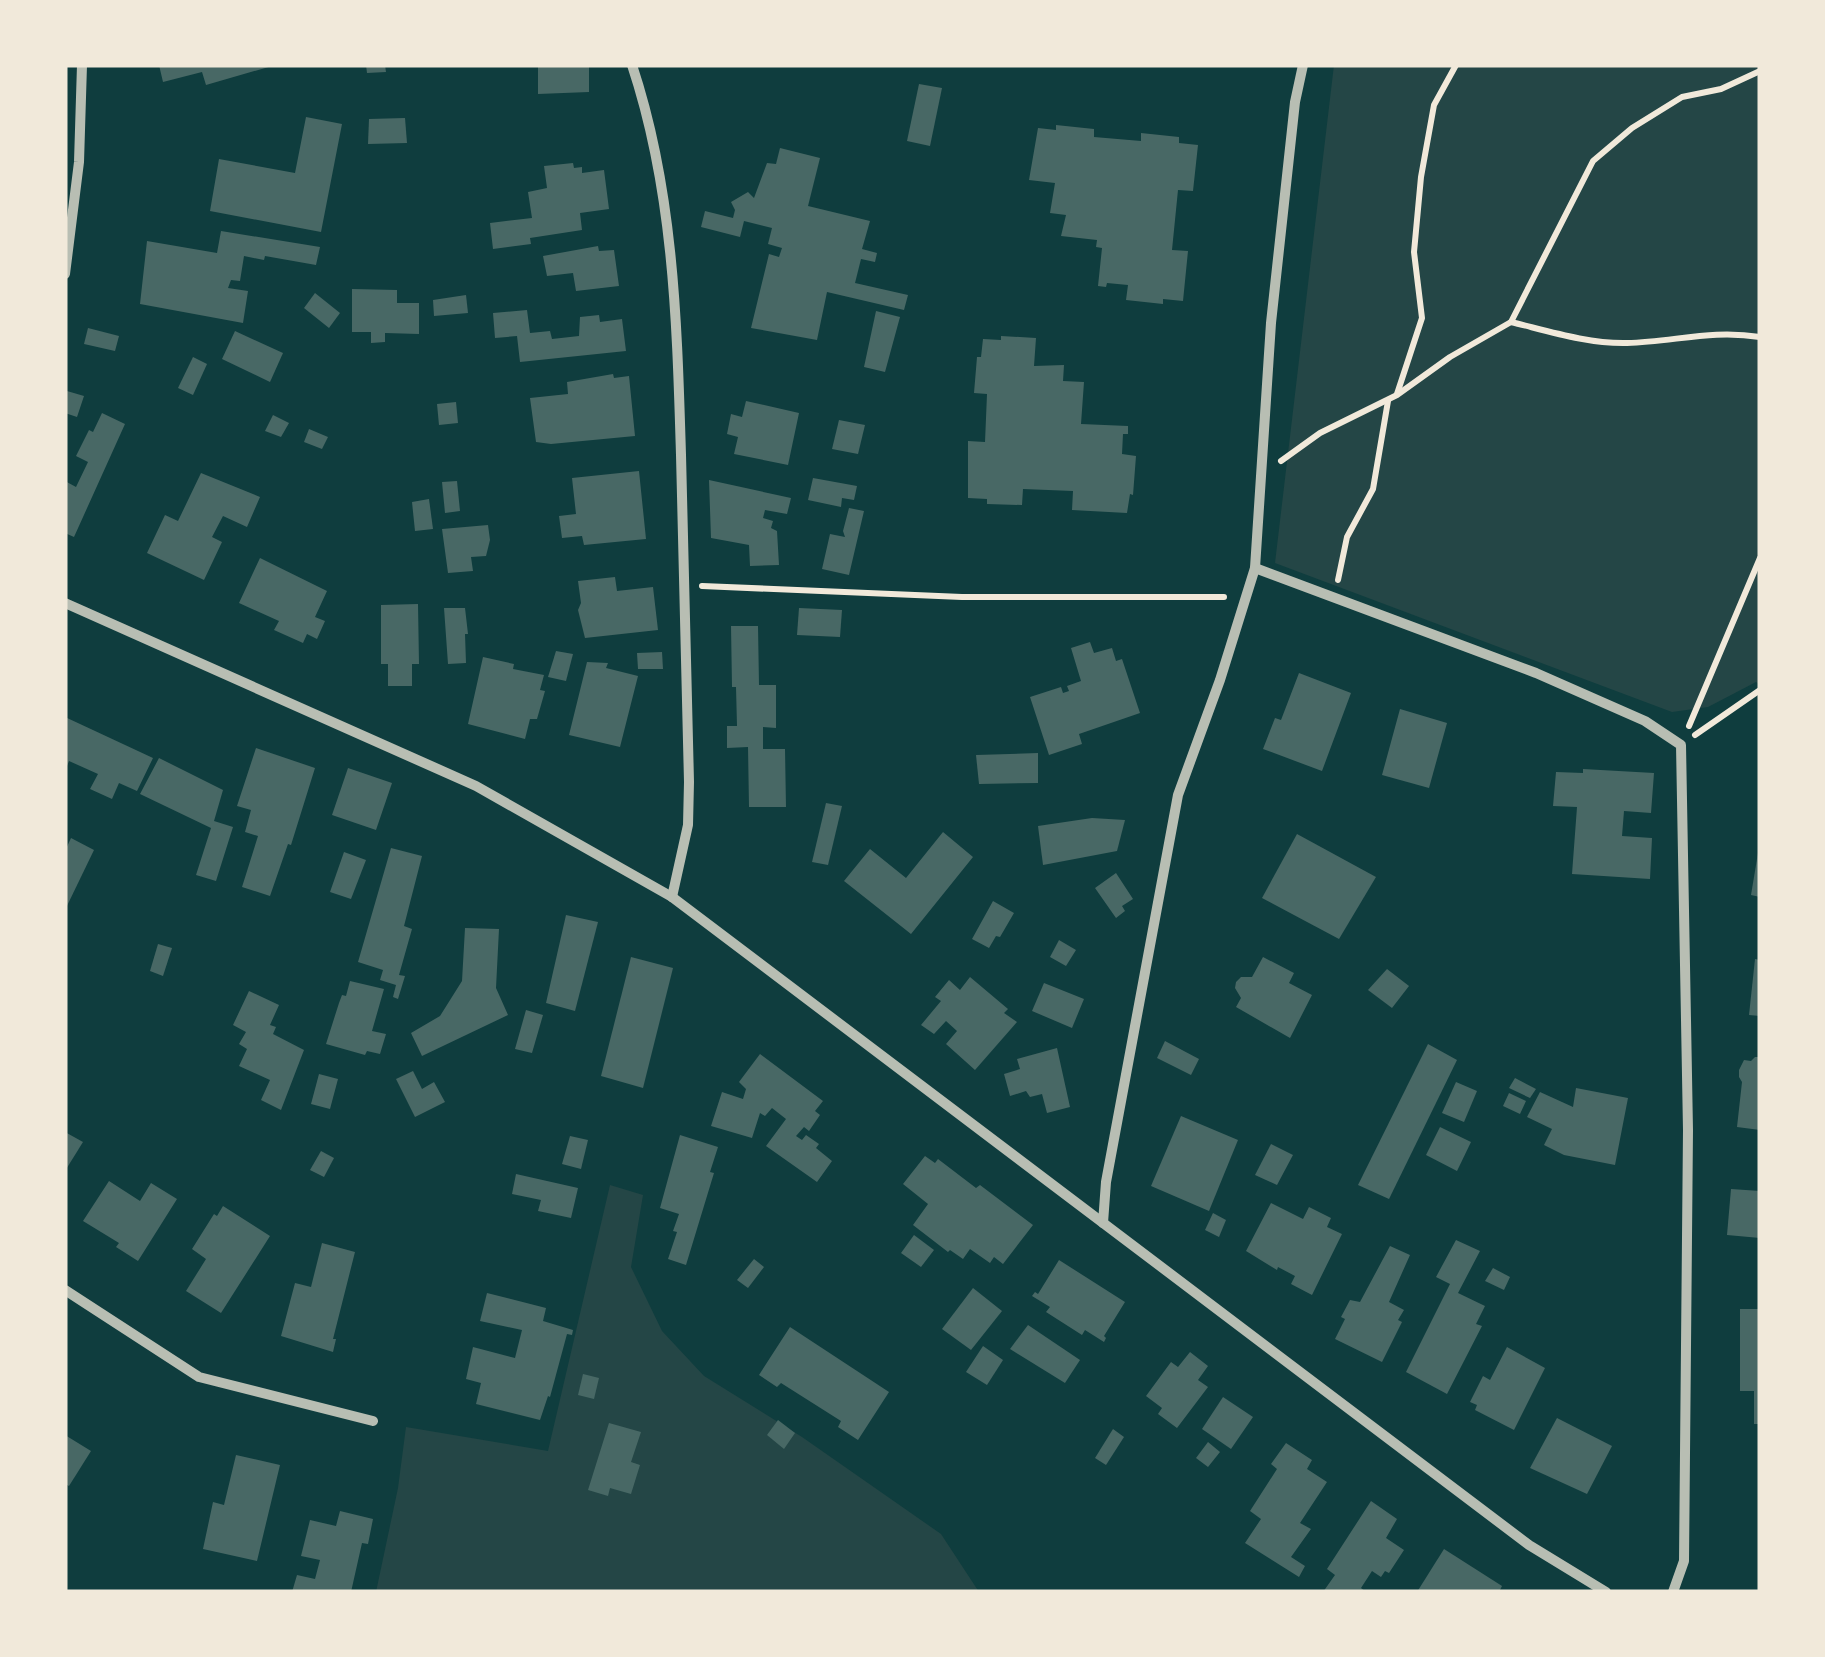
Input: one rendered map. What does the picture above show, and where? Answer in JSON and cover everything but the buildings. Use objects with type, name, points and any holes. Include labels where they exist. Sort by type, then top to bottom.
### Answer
[{"type":"street","points":[[65,274],[80,162],[82,65]]},
{"type":"street","points":[[632,65],[655,146],[669,233],[677,332],[686,585],[688,825],[672,897]]},
{"type":"street","points":[[1103,1222],[1119,1108],[1178,795],[1255,568],[1271,323],[1295,102],[1303,65]]},
{"type":"street","points":[[1255,568],[1536,674],[1645,721],[1681,745],[1688,1148],[1684,1561],[1673,1592]]},
{"type":"street","points":[[65,603],[476,786],[672,897],[1528,1545],[1606,1592]]},
{"type":"street","points":[[65,1290],[199,1377],[372,1421]]},
{"type":"path","points":[[1397,396],[1422,318],[1414,252],[1421,176],[1434,105],[1456,65]]},
{"type":"path","points":[[1260,476],[1320,433],[1397,396],[1450,357],[1511,322],[1593,161],[1632,128],[1682,97],[1721,89],[1760,71]]},
{"type":"path","points":[[1511,322],[1583,339],[1626,343],[1733,332],[1760,337]]},
{"type":"path","points":[[1334,598],[1347,537],[1373,490],[1388,400]]},
{"type":"path","points":[[1681,745],[1760,558]]},
{"type":"path","points":[[686,585],[962,597],[1247,597]]},
{"type":"path","points":[[1681,745],[1760,690]]},
{"type":"shaded area","points":[[1334,65],[1760,65],[1760,685],[1756,682],[1708,707],[1672,712],[1275,563]]},
{"type":"shaded area","points":[[610,1185],[643,1195],[631,1267],[662,1331],[704,1376],[802,1437],[941,1534],[979,1592],[376,1592],[398,1488],[406,1427],[548,1451]]}]
